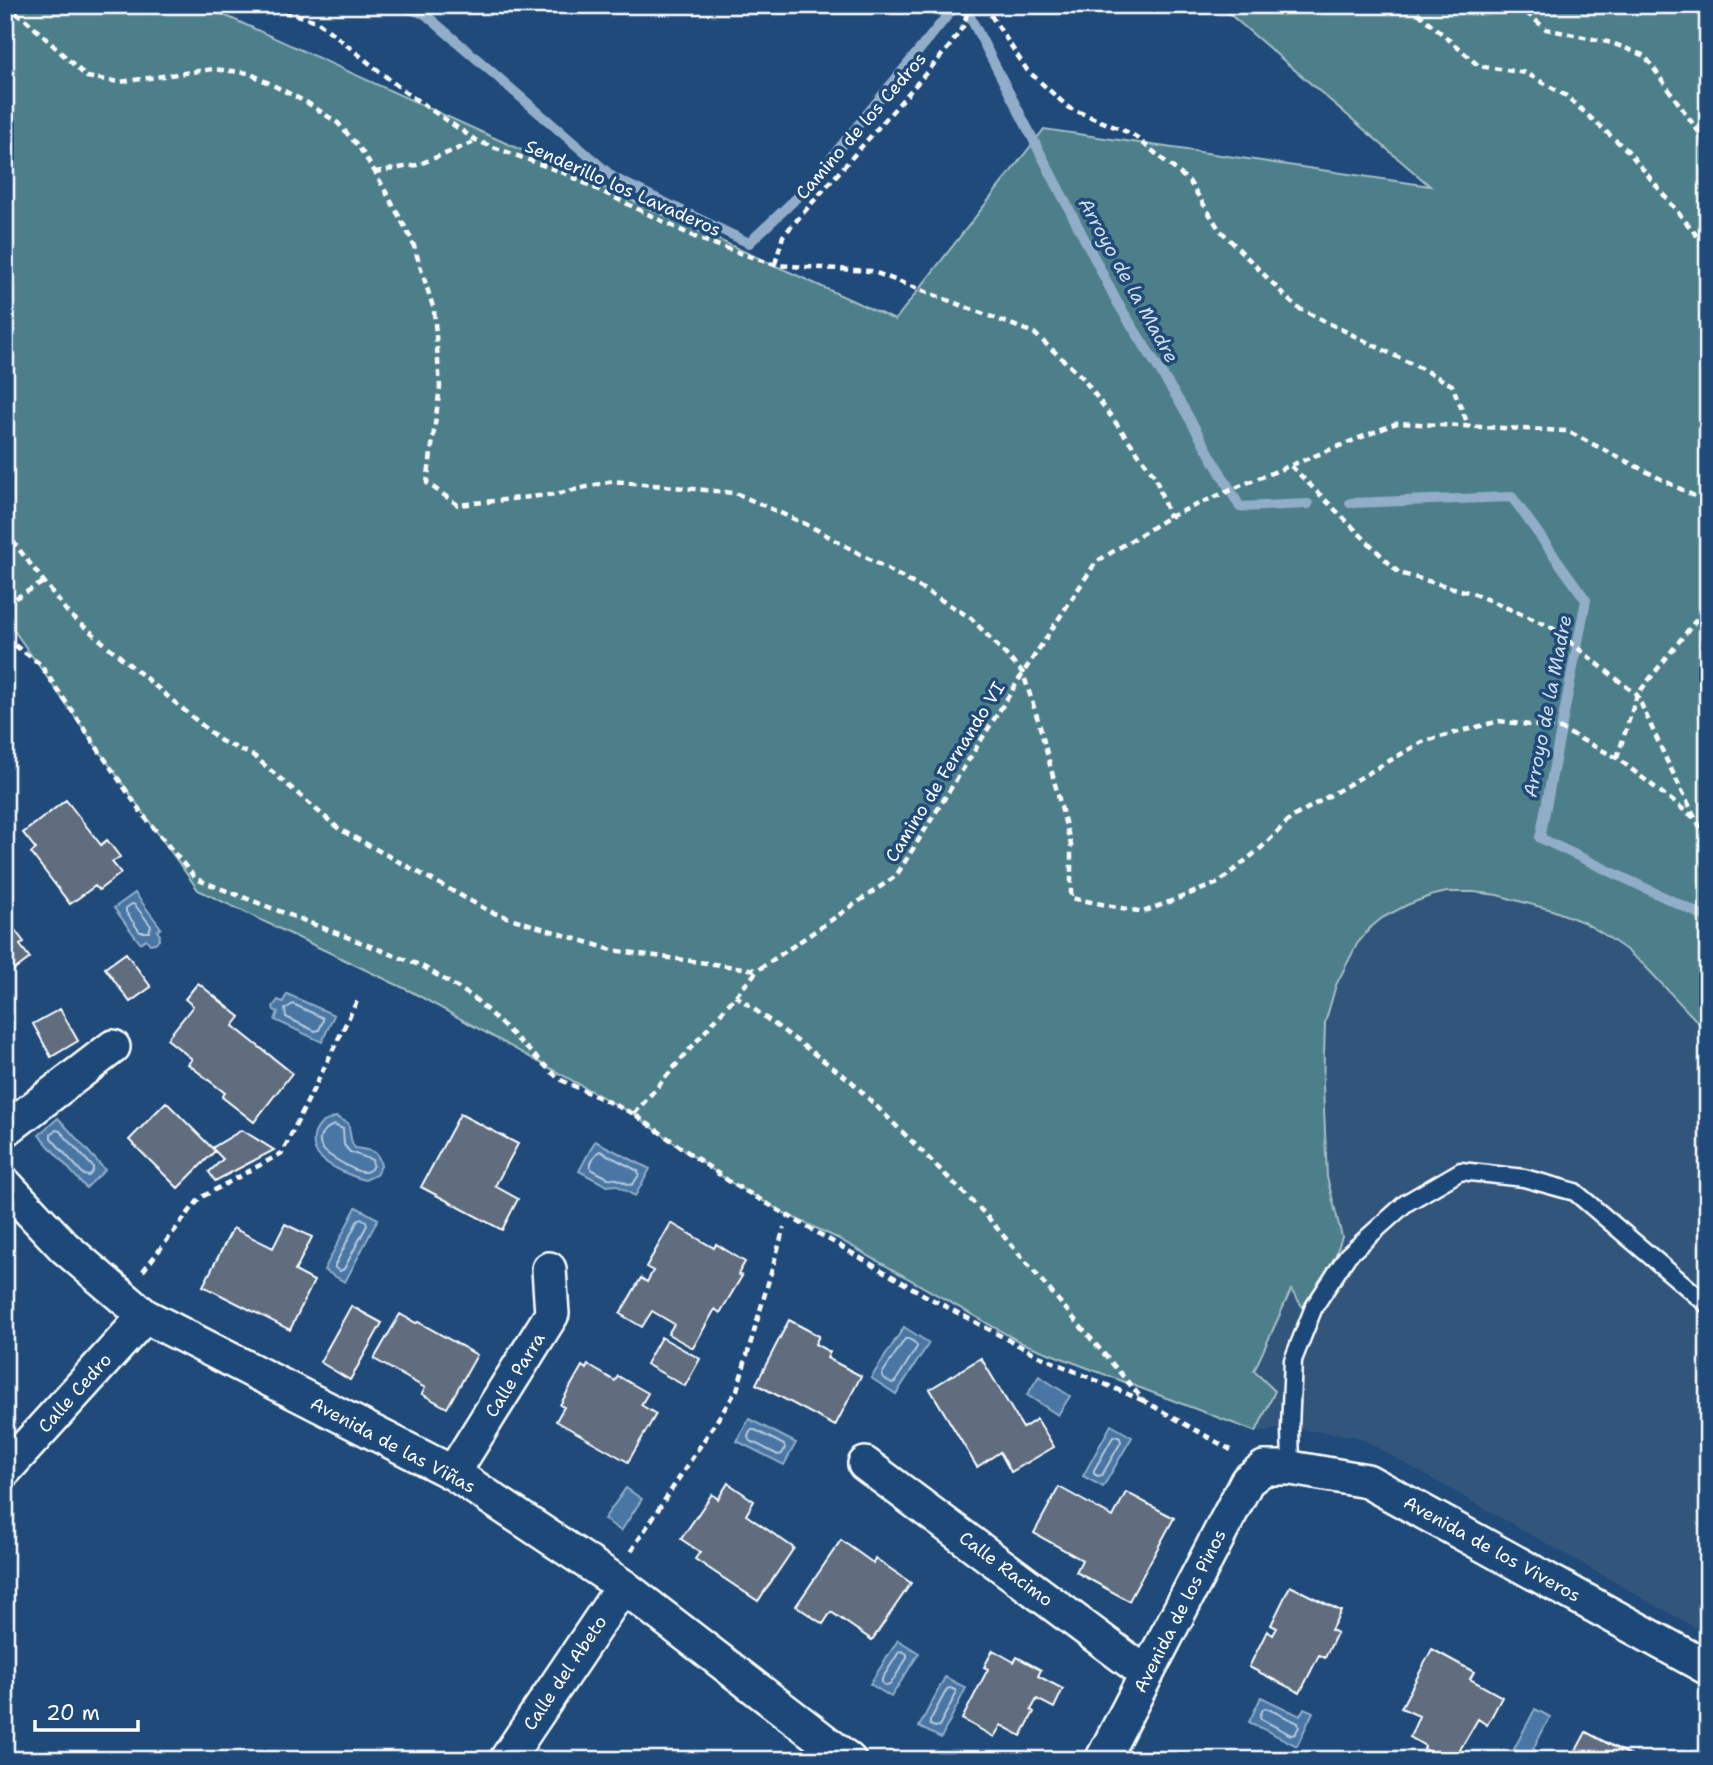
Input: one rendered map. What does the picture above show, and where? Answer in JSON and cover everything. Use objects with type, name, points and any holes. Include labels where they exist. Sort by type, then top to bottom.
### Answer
[{"type":"street","points":[[5,1130],[113,1047]]},
{"type":"street","name":"Avenida de las Viñas","points":[[5,1184],[64,1247],[145,1316],[453,1474],[623,1586],[849,1760]]},
{"type":"street","name":"Calle Parra","points":[[453,1474],[552,1314],[550,1269]]},
{"type":"street","name":"Calle Cedro","points":[[5,1470],[145,1316]]},
{"type":"street","name":"Calle Racimo","points":[[864,1464],[1147,1674]]},
{"type":"street","name":"Avenida de los Viveros","points":[[1277,1468],[1367,1481],[1708,1668]]},
{"type":"street","name":"Avenida de los Pinos","points":[[1102,1760],[1247,1481],[1277,1468]]},
{"type":"street","name":"Calle del Abeto","points":[[506,1760],[623,1586]]},
{"type":"lane","points":[[1277,1468],[1290,1427],[1293,1360],[1314,1307],[1348,1255],[1406,1203],[1461,1171],[1524,1178],[1575,1192],[1708,1305]]},
{"type":"path","name":"Senderillo los Lavaderos","points":[[261,5],[317,20],[405,92],[477,141],[564,173],[699,239],[775,265],[871,271],[1034,334],[1082,377],[1154,476],[1169,517]]},
{"type":"path","name":"Camino de los Cedros","points":[[775,265],[783,236],[949,47],[964,25],[969,5]]},
{"type":"path","points":[[984,5],[1027,70],[1069,108],[1132,134],[1189,181],[1219,229],[1296,307],[1451,385],[1469,427]]},
{"type":"path","points":[[1409,5],[1479,66],[1526,74],[1565,94],[1628,151],[1698,237],[1708,245]]},
{"type":"path","points":[[1517,5],[1546,29],[1612,43],[1645,56],[1708,145]]},
{"type":"path","points":[[5,6],[25,19],[87,77],[120,82],[213,69],[249,73],[306,102],[338,123],[359,147],[375,172],[412,240],[434,310],[440,387],[427,482],[458,505],[556,494],[613,481],[735,494],[810,526],[971,618],[1023,673],[1071,845],[1071,898],[1143,912],[1218,883],[1261,848],[1291,818],[1422,742],[1499,721],[1561,729],[1617,758],[1697,820]]},
{"type":"path","points":[[375,172],[417,165],[477,141]]},
{"type":"path","name":"Camino de Fernando VI","points":[[634,1114],[758,971],[896,876],[1096,562],[1169,517],[1397,423],[1567,431],[1708,503]]},
{"type":"path","points":[[1291,466],[1399,573],[1475,594],[1551,627],[1637,695],[1667,761],[1708,838]]},
{"type":"path","points":[[5,531],[68,613],[221,741],[254,756],[339,829],[491,912],[612,950],[758,971]]},
{"type":"path","points":[[1617,758],[1637,695],[1700,614],[1708,579]]},
{"type":"path","points":[[5,604],[44,582]]},
{"type":"path","points":[[5,638],[40,664],[143,815],[196,879],[422,966],[473,997],[559,1079],[634,1114],[730,1182],[926,1296],[1039,1356],[1144,1401],[1226,1447]]},
{"type":"path","points":[[735,996],[851,1081],[985,1214],[1144,1401]]},
{"type":"path","points":[[143,1272],[200,1198],[282,1153],[357,1001]]},
{"type":"path","points":[[631,1551],[737,1391],[784,1228]]},
{"type":"shaded area","points":[[1447,892],[1497,895],[1552,910],[1583,922],[1644,965],[1708,1033],[1708,1635],[1358,1437],[1290,1428],[1256,1432],[1264,1418],[1254,1371],[1292,1290],[1306,1312],[1342,1237],[1327,1177],[1323,1086],[1325,1023],[1336,985],[1357,944],[1370,928],[1382,918],[1407,905]]},
{"type":"green space","points":[[5,5],[202,5],[895,320],[1044,129],[1430,186],[1219,5],[1708,5],[1708,1033],[1644,965],[1625,949],[1583,922],[1552,910],[1497,895],[1447,892],[1407,905],[1382,918],[1370,928],[1357,944],[1336,985],[1325,1023],[1323,1086],[1327,1177],[1342,1237],[1331,1268],[1307,1313],[1291,1290],[1254,1371],[1275,1391],[1256,1432],[1022,1343],[837,1238],[786,1214],[730,1182],[633,1114],[412,992],[198,890],[5,618]]},
{"type":"water","points":[[135,893],[161,928],[157,931],[159,940],[155,943],[150,944],[146,939],[140,943],[114,908]]},
{"type":"water","points":[[287,994],[334,1015],[322,1042],[275,1020],[278,1012],[273,1007],[278,1000],[283,1002]]},
{"type":"water","points":[[336,1117],[348,1123],[355,1148],[372,1151],[378,1156],[381,1166],[376,1175],[365,1180],[354,1177],[330,1165],[318,1154],[314,1146],[315,1132],[322,1123]]},
{"type":"water","points":[[58,1118],[105,1170],[86,1188],[39,1135]]},
{"type":"water","points":[[595,1141],[650,1169],[635,1196],[616,1185],[607,1186],[579,1171]]},
{"type":"water","points":[[356,1207],[378,1219],[345,1282],[324,1270]]},
{"type":"water","points":[[904,1327],[929,1343],[896,1394],[871,1378]]},
{"type":"water","points":[[1039,1376],[1070,1396],[1058,1415],[1027,1395]]},
{"type":"water","points":[[749,1419],[796,1443],[784,1465],[737,1441]]},
{"type":"water","points":[[1111,1425],[1132,1437],[1103,1487],[1083,1476]]},
{"type":"water","points":[[626,1488],[642,1499],[621,1531],[604,1519]]},
{"type":"water","points":[[898,1640],[919,1653],[891,1697],[870,1684]]},
{"type":"water","points":[[945,1677],[966,1688],[941,1738],[919,1727]]},
{"type":"water","points":[[1261,1697],[1300,1716],[1304,1708],[1313,1712],[1297,1746],[1249,1722]]},
{"type":"water","points":[[1535,1709],[1550,1717],[1533,1749],[1542,1754],[1539,1760],[1514,1749]]},
{"type":"building","points":[[66,800],[101,845],[107,840],[120,857],[112,862],[121,873],[99,890],[95,886],[70,904],[31,853],[36,849],[23,833]]},
{"type":"building","points":[[5,917],[24,942],[20,945],[30,958],[5,977]]},
{"type":"building","points":[[126,953],[151,987],[130,1002],[105,968]]},
{"type":"building","points":[[198,983],[240,1017],[233,1026],[292,1073],[254,1122],[222,1097],[225,1093],[188,1064],[192,1059],[167,1039],[193,1006],[185,999]]},
{"type":"building","points":[[60,1009],[78,1041],[51,1057],[33,1024]]},
{"type":"building","points":[[166,1102],[215,1151],[178,1188],[129,1140]]},
{"type":"building","points":[[460,1114],[518,1144],[495,1186],[518,1199],[502,1230],[421,1187]]},
{"type":"building","points":[[242,1130],[274,1150],[215,1181],[209,1172],[223,1159],[212,1148]]},
{"type":"building","points":[[671,1223],[714,1248],[716,1244],[745,1262],[738,1274],[742,1276],[720,1313],[715,1309],[693,1348],[668,1334],[674,1324],[652,1311],[642,1327],[620,1314],[641,1278],[647,1282],[653,1271],[646,1267]]},
{"type":"building","points":[[285,1224],[312,1237],[295,1271],[314,1281],[290,1330],[203,1286],[233,1228],[273,1248]]},
{"type":"building","points":[[351,1306],[382,1323],[350,1380],[320,1362]]},
{"type":"building","points":[[400,1314],[477,1355],[447,1408],[422,1394],[425,1388],[374,1359]]},
{"type":"building","points":[[789,1320],[819,1336],[815,1344],[830,1352],[827,1358],[861,1376],[835,1426],[756,1384]]},
{"type":"building","points":[[661,1337],[700,1359],[685,1386],[646,1364]]},
{"type":"building","points":[[981,1358],[1023,1428],[1037,1419],[1054,1447],[1011,1472],[1000,1452],[977,1467],[930,1389]]},
{"type":"building","points":[[588,1365],[615,1381],[618,1376],[648,1393],[641,1405],[656,1414],[628,1462],[556,1421],[564,1407],[560,1405],[582,1366],[586,1369]]},
{"type":"building","points":[[728,1483],[754,1501],[746,1515],[794,1548],[758,1601],[695,1559],[700,1552],[681,1539],[712,1494],[718,1499]]},
{"type":"building","points":[[1059,1487],[1113,1517],[1126,1492],[1174,1518],[1129,1601],[1076,1572],[1082,1560],[1034,1533]]},
{"type":"building","points":[[841,1540],[873,1563],[875,1558],[911,1583],[872,1640],[831,1612],[823,1624],[796,1606]]},
{"type":"building","points":[[1290,1586],[1341,1611],[1331,1630],[1337,1633],[1325,1658],[1319,1655],[1300,1693],[1249,1667],[1267,1631],[1273,1635],[1277,1628],[1271,1625]]},
{"type":"building","points":[[1432,1649],[1474,1672],[1470,1679],[1502,1697],[1487,1725],[1478,1719],[1454,1760],[1445,1760],[1424,1749],[1425,1746],[1410,1737],[1419,1716],[1401,1708]]},
{"type":"building","points":[[993,1650],[1014,1662],[1017,1657],[1041,1670],[1038,1676],[1063,1689],[1054,1708],[1037,1699],[1031,1710],[1034,1712],[1021,1736],[1001,1725],[994,1737],[962,1719],[988,1669],[984,1667]]},
{"type":"building","points":[[1586,1732],[1639,1760],[1571,1760]]},
{"type":"waterway","points":[[397,5],[425,14],[614,178],[749,243],[806,189],[956,5]]},
{"type":"waterway","name":"Arroyo de la Madre","points":[[964,5],[1117,302],[1184,409],[1240,507],[1308,504]]},
{"type":"waterway","name":"Arroyo de la Madre","points":[[1350,503],[1512,497],[1586,600],[1540,838],[1708,918]]}]
